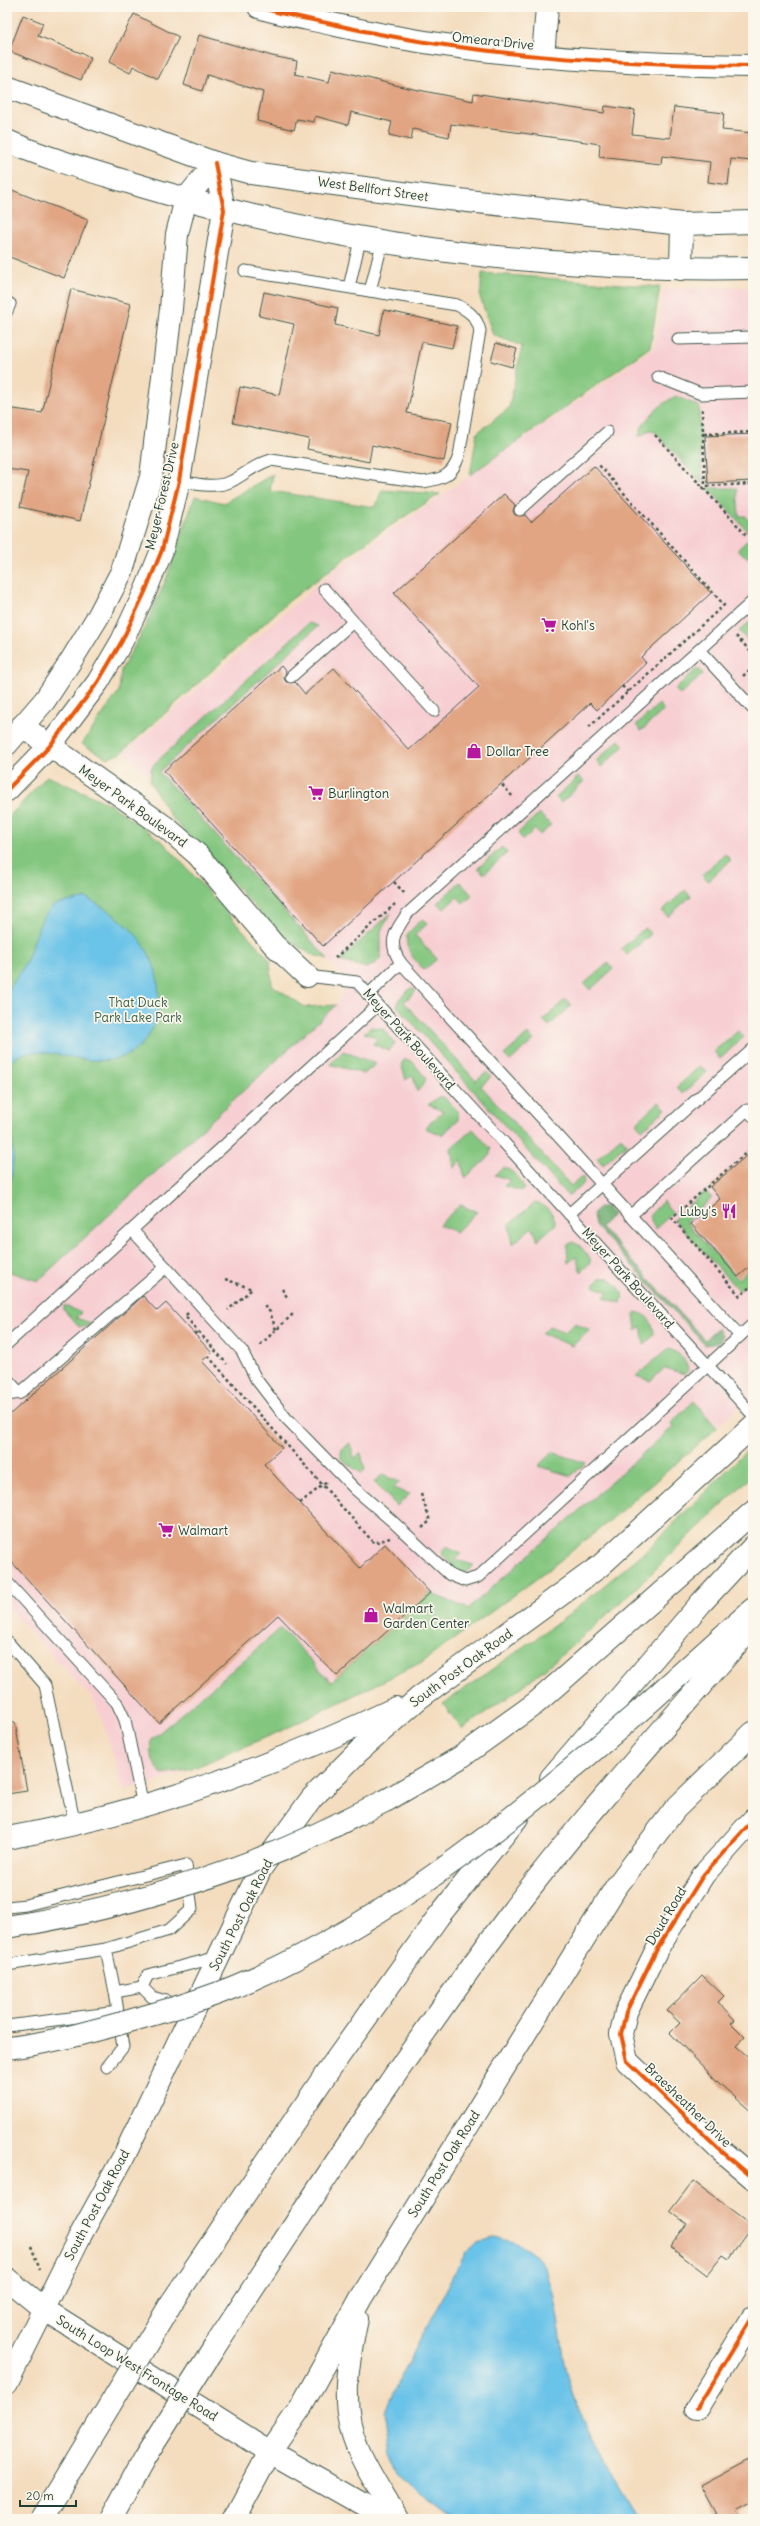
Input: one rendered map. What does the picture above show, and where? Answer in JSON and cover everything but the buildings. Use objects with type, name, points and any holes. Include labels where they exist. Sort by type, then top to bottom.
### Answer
[{"type":"main road","name":"Omeara Drive","points":[[259,7],[397,38],[473,50],[543,57],[663,65],[753,66]]},
{"type":"main road","points":[[543,57],[547,7]]},
{"type":"main road","name":"West Bellfort Street","points":[[7,87],[215,164],[251,173],[440,198],[682,224],[753,222]]},
{"type":"main road","points":[[7,141],[38,155],[224,210],[444,251],[619,267],[681,269],[753,268]]},
{"type":"main road","name":"Meyer Forest Drive","points":[[7,744],[45,700],[99,616],[122,571],[151,477],[171,309],[177,234],[186,200],[215,164]]},
{"type":"main road","name":"Meyer Forest Drive","points":[[7,790],[49,747],[98,682],[122,641],[145,592],[162,550],[179,482],[224,210],[215,164]]},
{"type":"main road","points":[[681,269],[682,224]]},
{"type":"main road","points":[[151,477],[179,482]]},
{"type":"main road","name":"Meyer Park Boulevard","points":[[22,726],[49,747],[168,828],[198,855],[274,945],[307,976]]},
{"type":"main road","name":"South Post Oak Road","points":[[7,2382],[45,2310],[80,2236],[124,2156],[261,1868],[312,1798],[358,1752],[418,1698],[600,1566],[753,1426]]},
{"type":"main road","points":[[7,1927],[63,1919],[142,1899],[204,1879],[273,1854],[387,1800],[461,1757],[536,1703],[753,1512]]},
{"type":"main road","points":[[41,2519],[172,2302],[326,2074],[438,1917],[521,1813],[701,1603],[753,1547]]},
{"type":"main road","points":[[7,2048],[98,2029],[176,2008],[248,1981],[326,1942],[414,1888],[488,1836],[569,1773],[644,1708],[753,1609]]},
{"type":"main road","points":[[111,2519],[144,2459],[214,2348],[372,2107],[512,1912],[603,1801],[753,1625]]},
{"type":"main road","points":[[7,1838],[75,1825],[143,1806],[242,1774],[341,1734],[418,1698]]},
{"type":"main road","name":"South Post Oak Road","points":[[234,2519],[270,2452],[301,2407],[361,2298],[616,1888],[675,1809],[753,1733]]},
{"type":"main road","name":"Doud Road","points":[[627,2061],[621,2034],[626,2012],[657,1949],[704,1874],[752,1823]]},
{"type":"main road","name":"Braesheather Drive","points":[[627,2061],[719,2149],[753,2178]]},
{"type":"main road","name":"South Loop West Frontage Road","points":[[7,2278],[45,2310],[270,2452],[388,2519]]},
{"type":"main road","points":[[361,2298],[347,2377],[348,2418],[357,2449],[397,2519]]},
{"type":"main road","points":[[697,2408],[753,2317]]},
{"type":"lane","points":[[349,287],[361,236]]},
{"type":"lane","points":[[370,291],[383,240]]},
{"type":"lane","points":[[179,482],[213,486],[230,482],[260,463],[271,460],[423,482],[437,480],[455,468],[459,456],[480,331],[478,322],[473,315],[457,305],[245,271]]},
{"type":"lane","points":[[7,302],[10,304],[7,311]]},
{"type":"lane","points":[[678,339],[753,338]]},
{"type":"lane","points":[[658,377],[701,394],[753,392]]},
{"type":"lane","points":[[520,510],[607,432]]},
{"type":"lane","points":[[324,590],[434,711]]},
{"type":"lane","points":[[740,1336],[401,963],[393,952],[393,940],[398,927],[407,914],[753,601]]},
{"type":"lane","points":[[291,677],[353,622]]},
{"type":"lane","points":[[699,650],[753,709]]},
{"type":"lane","points":[[368,995],[401,963]]},
{"type":"lane","name":"Meyer Park Boulevard","points":[[307,976],[357,982],[753,1415]]},
{"type":"lane","points":[[7,1344],[378,1005]]},
{"type":"lane","points":[[569,1214],[753,1049]]},
{"type":"lane","points":[[630,1216],[747,1110],[753,1116]]},
{"type":"lane","points":[[132,1230],[242,1351],[256,1379],[286,1418],[338,1472],[450,1575],[465,1581],[478,1577],[753,1324]]},
{"type":"lane","points":[[7,1395],[20,1393],[166,1267]]},
{"type":"lane","points":[[7,1380],[20,1393]]},
{"type":"lane","points":[[7,1582],[117,1703],[125,1720],[143,1806]]},
{"type":"lane","points":[[7,1641],[45,1685],[75,1825]]},
{"type":"lane","points":[[7,1907],[26,1905],[186,1865],[192,1909],[169,1930],[106,1949],[7,1965]]},
{"type":"lane","points":[[106,1949],[115,1992],[123,2047],[108,2067]]},
{"type":"lane","points":[[142,1987],[148,1975],[219,1957]]},
{"type":"lane","points":[[115,1992],[142,1987]]},
{"type":"lane","points":[[142,1987],[152,1997],[170,2002],[189,2020]]},
{"type":"lane","points":[[7,2026],[118,2012]]},
{"type":"path","points":[[701,394],[703,488]]},
{"type":"path","points":[[703,434],[753,432]]},
{"type":"path","points":[[655,436],[747,536]]},
{"type":"path","points":[[598,464],[724,604]]},
{"type":"path","points":[[703,488],[753,484]]},
{"type":"path","points":[[734,634],[753,654]]},
{"type":"path","points":[[742,677],[753,667]]},
{"type":"path","points":[[622,686],[631,696]]},
{"type":"path","points":[[753,1157],[748,1151],[672,1218],[740,1296],[753,1284]]},
{"type":"path","points":[[225,1279],[252,1288],[228,1310]]},
{"type":"path","points":[[282,1289],[287,1297]]},
{"type":"path","points":[[264,1306],[270,1312],[276,1330]]},
{"type":"path","points":[[260,1345],[293,1314],[292,1312]]},
{"type":"path","points":[[194,1334],[198,1331],[227,1364]]},
{"type":"path","points":[[208,1356],[374,1543],[392,1537]]},
{"type":"path","points":[[300,1503],[338,1472]]},
{"type":"path","points":[[419,1530],[430,1521],[421,1494]]},
{"type":"path","points":[[31,2246],[41,2271]]},
{"type":"shaded area","points":[[753,287],[753,1395],[607,1523],[543,1574],[424,1661],[281,1731],[167,1779],[124,1790],[100,1713],[92,1698],[7,1607],[7,1271],[38,1280],[336,1005],[343,993],[343,976],[125,752],[333,571],[654,348],[664,289]]},
{"type":"green space","points":[[482,273],[660,287],[650,347],[470,475],[477,433],[509,408],[522,346],[493,335],[480,297]]},
{"type":"green space","points":[[676,396],[699,406],[702,483],[656,433],[650,430],[639,437],[640,431],[647,419],[664,403]]},
{"type":"green space","points":[[273,474],[270,491],[375,507],[382,490],[440,494],[376,535],[289,601],[120,754],[107,758],[82,744],[119,691],[121,670],[143,631],[167,577],[195,496],[224,503]]},
{"type":"green space","points":[[708,488],[737,488],[739,516],[746,516],[753,529],[753,561],[737,550],[752,536]]},
{"type":"green space","points":[[753,619],[753,646],[739,631]]},
{"type":"green space","points":[[309,623],[318,626],[159,772],[328,959],[310,954],[280,934],[172,818],[150,782],[151,770],[154,764]]},
{"type":"green space","points":[[698,668],[703,674],[680,695],[675,689]]},
{"type":"green space","points":[[659,704],[664,710],[641,731],[636,725]]},
{"type":"green space","points":[[619,740],[624,746],[601,767],[596,761]]},
{"type":"green space","name":"That Duck Park Lake Park","points":[[47,776],[110,804],[164,843],[270,960],[272,985],[305,1007],[336,1005],[38,1281],[7,1271],[7,819]]},
{"type":"green space","points":[[579,776],[584,781],[561,803],[556,797]]},
{"type":"green space","points":[[539,813],[551,825],[540,835],[535,829],[523,840],[518,833]]},
{"type":"green space","points":[[502,847],[507,853],[484,874],[478,868]]},
{"type":"green space","points":[[725,854],[731,860],[708,881],[702,875]]},
{"type":"green space","points":[[460,882],[472,895],[463,903],[457,897],[444,909],[437,903]]},
{"type":"green space","points":[[685,890],[691,896],[668,917],[662,911]]},
{"type":"green space","points":[[391,913],[381,931],[381,957],[375,964],[367,968],[339,961]]},
{"type":"green space","points":[[422,919],[427,924],[415,935],[437,959],[424,970],[416,962],[407,945],[407,934]]},
{"type":"green space","points":[[645,928],[651,934],[627,955],[621,949]]},
{"type":"green space","points":[[608,963],[613,969],[590,990],[584,984]]},
{"type":"green space","points":[[412,987],[416,991],[404,1002],[476,1081],[487,1072],[491,1077],[481,1086],[571,1186],[583,1176],[584,1183],[568,1196],[397,1006],[399,999]]},
{"type":"green space","points":[[566,999],[572,1005],[549,1026],[543,1020]]},
{"type":"green space","points":[[371,1027],[383,1029],[395,1043],[389,1051],[373,1044],[378,1038],[364,1033]]},
{"type":"green space","points":[[738,1031],[744,1037],[720,1059],[714,1051]]},
{"type":"green space","points":[[528,1034],[534,1040],[510,1061],[504,1055]]},
{"type":"green space","points":[[343,1051],[376,1064],[364,1074],[330,1064]]},
{"type":"green space","points":[[405,1059],[412,1061],[425,1077],[425,1082],[417,1092],[413,1075],[406,1080],[401,1064]]},
{"type":"green space","points":[[700,1066],[707,1072],[683,1094],[677,1087]]},
{"type":"green space","points":[[438,1097],[444,1097],[458,1111],[458,1120],[442,1135],[425,1128],[443,1111],[428,1105]]},
{"type":"green space","points":[[659,1102],[666,1109],[642,1130],[636,1123]]},
{"type":"green space","points":[[473,1129],[491,1149],[489,1157],[465,1178],[461,1161],[454,1168],[451,1148]]},
{"type":"green space","points":[[621,1137],[627,1144],[603,1165],[597,1158]]},
{"type":"green space","points":[[504,1167],[514,1173],[519,1179],[524,1189],[522,1191],[504,1186],[510,1180],[495,1175]]},
{"type":"green space","points":[[705,1191],[712,1198],[686,1222],[738,1279],[753,1266],[753,1278],[739,1291],[674,1219]]},
{"type":"green space","points":[[663,1201],[673,1213],[655,1229],[649,1216]]},
{"type":"green space","points":[[535,1202],[539,1203],[548,1210],[553,1216],[556,1224],[538,1240],[532,1227],[513,1244],[509,1225]]},
{"type":"green space","points":[[460,1205],[477,1212],[456,1232],[439,1225]]},
{"type":"green space","points":[[599,1207],[607,1207],[613,1215],[601,1227],[705,1340],[718,1328],[722,1335],[721,1340],[714,1344],[705,1345],[595,1225],[593,1215]]},
{"type":"green space","points":[[573,1242],[580,1246],[590,1258],[590,1263],[581,1272],[576,1257],[568,1263],[567,1245]]},
{"type":"green space","points":[[600,1278],[609,1278],[618,1286],[622,1292],[621,1303],[604,1298],[608,1292],[593,1286]]},
{"type":"green space","points":[[64,1305],[81,1313],[76,1318],[91,1323],[86,1327],[79,1327],[64,1310]]},
{"type":"green space","points":[[636,1312],[647,1317],[653,1327],[654,1335],[644,1345],[641,1326],[636,1330],[634,1314]]},
{"type":"green space","points":[[575,1323],[590,1330],[572,1346],[542,1333],[549,1326],[565,1332]]},
{"type":"green space","points":[[668,1349],[675,1352],[684,1360],[688,1371],[685,1374],[665,1368],[650,1381],[636,1376]]},
{"type":"green space","points":[[694,1401],[717,1428],[607,1523],[543,1574],[424,1661],[281,1731],[189,1770],[162,1774],[156,1766],[150,1749],[152,1739],[281,1628],[331,1682],[430,1593],[468,1609],[673,1427],[671,1423]]},
{"type":"green space","points":[[350,1443],[354,1458],[361,1453],[365,1470],[361,1473],[341,1459],[341,1450]]},
{"type":"green space","points":[[753,1444],[753,1475],[649,1576],[577,1642],[502,1702],[462,1729],[443,1704],[566,1617],[647,1550]]},
{"type":"green space","points":[[552,1452],[586,1463],[571,1476],[538,1466]]},
{"type":"green space","points":[[382,1475],[400,1482],[393,1488],[410,1494],[397,1506],[374,1482]]},
{"type":"green space","points":[[446,1547],[462,1554],[455,1560],[474,1565],[462,1576],[441,1553]]},
{"type":"water","points":[[86,898],[120,919],[128,926],[141,941],[150,956],[156,971],[159,994],[158,1010],[154,1026],[139,1047],[122,1057],[103,1060],[84,1059],[31,1052],[17,1057],[7,1068],[7,993],[26,963],[42,919],[54,905]]},
{"type":"water","points":[[7,1119],[11,1137],[13,1165],[7,1192]]},
{"type":"water","points":[[494,2238],[514,2242],[526,2248],[537,2256],[547,2273],[555,2303],[567,2370],[576,2401],[600,2453],[639,2519],[454,2519],[418,2492],[400,2472],[391,2451],[385,2412],[394,2390],[465,2254],[478,2242]]},
{"type":"cycle path","points":[[259,7],[287,15],[387,36],[491,51],[595,60],[753,66]]},
{"type":"cycle path","points":[[7,790],[49,747],[98,682],[122,641],[145,592],[162,550],[179,481],[224,210],[215,163]]},
{"type":"cycle path","points":[[753,1820],[704,1874],[657,1949],[626,2012],[621,2034],[627,2061],[719,2149],[753,2178]]},
{"type":"cycle path","points":[[697,2408],[753,2317]]},
{"type":"place","name":"Kohl's","points":[[549,625]]},
{"type":"place","name":"Dollar Tree","points":[[474,751]]},
{"type":"place","name":"Burlington","points":[[316,793]]},
{"type":"place","name":"Luby's","points":[[729,1211]]},
{"type":"place","name":"Walmart","points":[[166,1530]]},
{"type":"place","name":"Walmart Garden Center","points":[[371,1615]]}]
